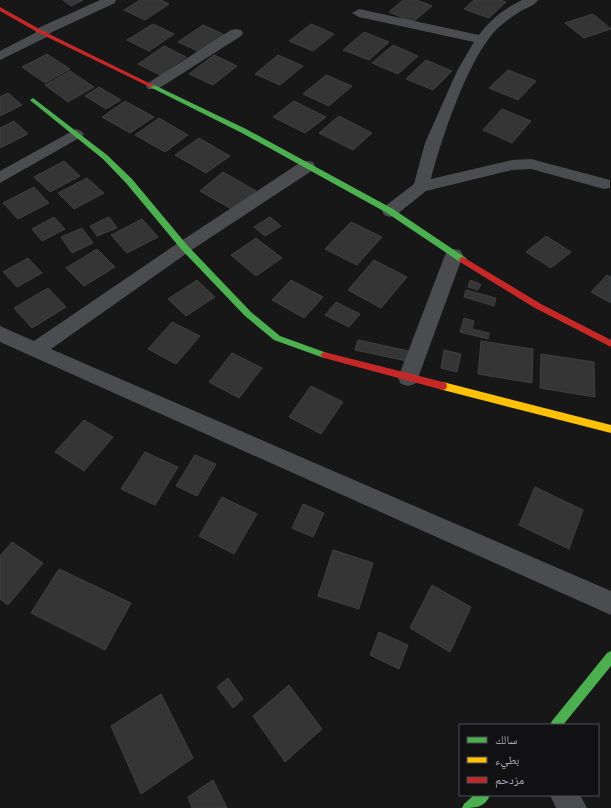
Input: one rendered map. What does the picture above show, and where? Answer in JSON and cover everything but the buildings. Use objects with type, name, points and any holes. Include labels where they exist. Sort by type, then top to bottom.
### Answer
[{"type":"street","points":[[0,56],[43,32],[110,0]]},
{"type":"street","points":[[421,187],[433,143],[464,71],[482,40],[491,28],[514,9],[532,0]]},
{"type":"street","points":[[0,9],[244,132],[390,211],[454,255],[538,306],[611,344]]},
{"type":"street","points":[[359,13],[482,40]]},
{"type":"street","points":[[153,86],[236,34]]},
{"type":"street","points":[[33,100],[76,134],[129,181],[184,247],[248,314],[277,338],[320,354],[408,378],[611,429]]},
{"type":"street","points":[[0,178],[76,134]]},
{"type":"street","points":[[390,211],[421,187],[512,165],[531,164],[604,184]]},
{"type":"street","points":[[34,350],[184,247],[307,166]]},
{"type":"street","points":[[408,378],[454,255]]},
{"type":"street","points":[[0,333],[34,350],[611,603]]},
{"type":"street","points":[[557,724],[611,657]]},
{"type":"street","points":[[468,808],[483,796]]},
{"type":"street","points":[[564,796],[573,808]]},
{"type":"traffic: fast","points":[[152,86],[244,131],[390,211],[463,260]]},
{"type":"traffic: fast","points":[[33,100],[105,157],[129,181],[184,247],[248,314],[277,338],[324,355]]},
{"type":"traffic: fast","points":[[557,724],[611,657]]},
{"type":"traffic: fast","points":[[468,808],[483,796]]},
{"type":"traffic: slow","points":[[443,386],[611,429]]},
{"type":"traffic: jam","points":[[0,9],[41,32],[152,86]]},
{"type":"traffic: jam","points":[[463,260],[538,306],[611,344]]},
{"type":"traffic: jam","points":[[324,355],[443,386]]}]
